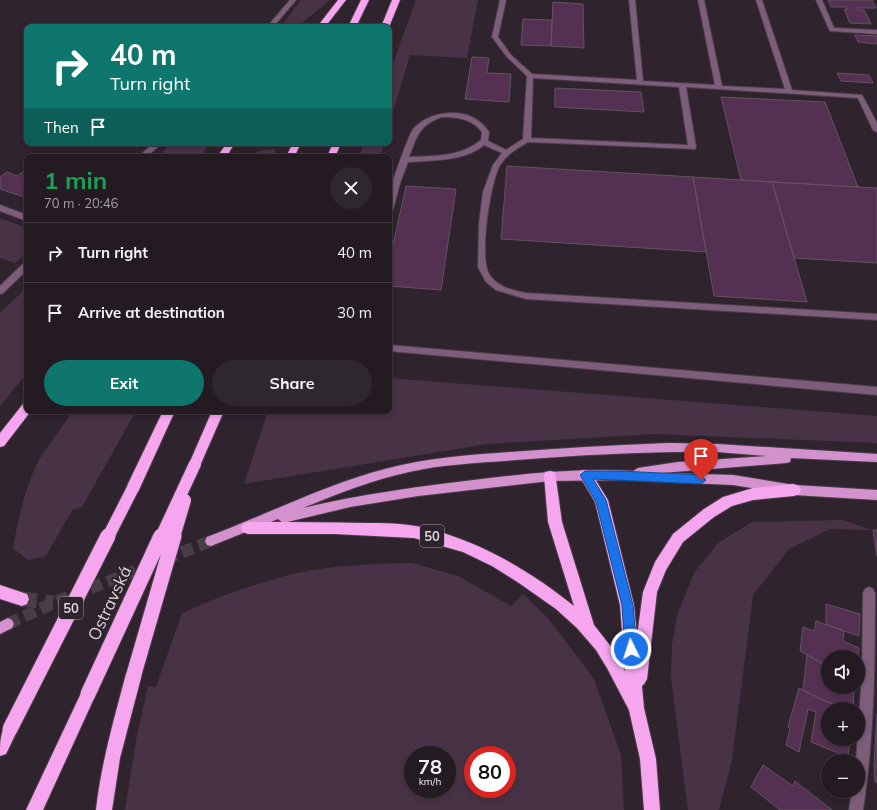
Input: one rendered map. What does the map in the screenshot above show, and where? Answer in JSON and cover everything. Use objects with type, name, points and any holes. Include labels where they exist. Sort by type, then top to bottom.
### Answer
[{"type":"highway","points":[[323,24],[342,0]]},
{"type":"highway","points":[[353,24],[365,0]]},
{"type":"highway","points":[[387,24],[396,0]]},
{"type":"highway","points":[[222,154],[229,146]]},
{"type":"highway","points":[[0,442],[24,411]]},
{"type":"highway","name":"Ostravská","points":[[0,748],[132,488],[168,414]]},
{"type":"highway","name":"Ostravská","points":[[34,810],[195,464],[217,414]]},
{"type":"highway","points":[[104,810],[105,796],[118,731],[195,464]]},
{"type":"highway","name":"50","points":[[585,475],[601,500],[627,605],[636,708],[648,759],[652,810]]},
{"type":"highway","points":[[550,476],[555,522],[589,630]]},
{"type":"highway","name":"50","points":[[636,708],[650,592],[660,567],[678,538],[709,513],[728,501],[752,494],[794,490]]},
{"type":"highway","name":"50","points":[[248,528],[401,530],[447,540],[478,551],[506,566],[560,604],[589,630],[596,638],[611,662],[636,708]]},
{"type":"highway","points":[[0,592],[22,599]]},
{"type":"main road","points":[[248,528],[327,493],[370,478],[410,467],[444,462],[632,449],[716,448],[816,456],[877,458]]},
{"type":"main road","points":[[620,475],[678,466],[816,456]]},
{"type":"main road","points":[[211,541],[248,528],[301,513],[350,502],[418,491],[550,476],[620,475],[733,480],[794,490],[877,495]]},
{"type":"street","points":[[273,24],[293,0]]},
{"type":"street","points":[[503,0],[495,37],[509,56],[530,76],[682,84],[860,96],[877,130]]},
{"type":"street","points":[[632,0],[640,82]]},
{"type":"street","points":[[701,0],[720,87]]},
{"type":"street","points":[[759,0],[789,92]]},
{"type":"street","points":[[819,0],[832,30],[877,32]]},
{"type":"street","points":[[527,140],[530,76]]},
{"type":"street","points":[[682,84],[692,146],[527,140],[507,153],[494,169],[488,184],[482,252],[482,267],[486,277],[494,286],[506,292],[526,296],[877,317]]},
{"type":"street","points":[[392,198],[396,183],[405,160],[420,125],[431,118],[438,116],[455,115],[475,120],[484,128],[486,134],[483,142],[475,149],[462,153],[405,160]]},
{"type":"street","points":[[483,142],[507,153]]},
{"type":"street","points":[[145,154],[155,146]]},
{"type":"street","points":[[0,208],[24,217]]},
{"type":"street","points":[[0,291],[24,268]]},
{"type":"street","points":[[392,348],[877,391]]},
{"type":"street","points":[[856,810],[862,776],[869,636],[869,593]]},
{"type":"shaded area","points":[[301,0],[330,0],[301,24],[283,24]]},
{"type":"shaded area","points":[[416,0],[478,0],[467,58],[410,55],[392,115],[392,66]]},
{"type":"shaded area","points":[[168,146],[208,146],[202,154],[161,154]]},
{"type":"shaded area","points":[[363,146],[383,146],[381,154],[360,154]]},
{"type":"shaded area","points":[[275,149],[274,154],[254,154],[259,151]]},
{"type":"shaded area","points":[[0,218],[24,227],[24,256],[15,263],[0,258]]},
{"type":"shaded area","points":[[24,290],[24,377],[0,406],[0,313]]},
{"type":"shaded area","points":[[392,378],[877,416],[877,443],[654,434],[487,444],[244,484],[267,414],[392,414]]},
{"type":"shaded area","points":[[71,414],[134,414],[82,507],[72,510],[46,556],[28,560],[13,548],[20,515],[33,472],[46,449]]},
{"type":"shaded area","points":[[842,520],[873,530],[830,529],[789,549],[753,595],[732,760],[719,810],[688,810],[671,678],[672,645],[677,615],[694,573],[718,543],[752,522]]},
{"type":"shaded area","points":[[412,563],[458,576],[511,606],[523,594],[548,618],[594,679],[621,755],[624,810],[125,810],[137,735],[148,686],[156,687],[182,613],[238,590],[297,573],[311,570],[369,564]]},
{"type":"building","points":[[828,0],[872,0],[876,8],[857,8],[858,10],[864,10],[871,24],[850,23],[844,9],[847,10],[846,7],[831,7]]},
{"type":"building","points":[[553,2],[583,4],[584,48],[551,46]]},
{"type":"building","points":[[523,19],[552,20],[551,46],[521,45]]},
{"type":"building","points":[[855,35],[877,36],[877,44],[858,42]]},
{"type":"building","points":[[472,57],[489,58],[487,73],[511,74],[509,102],[465,99]]},
{"type":"building","points":[[837,73],[869,75],[873,83],[841,81]]},
{"type":"building","points":[[555,88],[641,92],[644,112],[555,107]]},
{"type":"building","points":[[721,97],[825,102],[858,187],[741,180]]},
{"type":"building","points":[[507,166],[693,177],[706,252],[501,239]]},
{"type":"building","points":[[24,171],[24,197],[0,189],[0,177],[7,172],[17,176]]},
{"type":"building","points":[[693,177],[772,182],[807,302],[714,296]]},
{"type":"building","points":[[772,182],[877,188],[877,263],[794,258]]},
{"type":"building","points":[[406,186],[456,189],[441,290],[392,286],[392,249]]},
{"type":"building","points":[[873,530],[877,530],[877,556]]},
{"type":"building","points":[[826,604],[860,614],[859,636],[826,625]]},
{"type":"building","points":[[816,621],[844,631],[843,641],[859,648],[859,650],[821,650],[821,662],[800,651],[803,627],[814,631]]},
{"type":"building","points":[[807,655],[821,663],[821,694],[854,694],[853,702],[828,702],[803,690]]},
{"type":"building","points":[[799,688],[828,702],[821,702],[821,746],[849,746],[848,754],[841,754],[811,742],[816,712],[808,709],[799,752],[786,745],[790,729],[788,727]]},
{"type":"building","points":[[877,714],[877,767],[874,766]]},
{"type":"building","points":[[763,765],[793,786],[795,781],[832,810],[780,810],[751,787]]},
{"type":"building","points":[[874,766],[877,767],[877,783],[875,782]]},
{"type":"tunnel","points":[[165,559],[211,541]]},
{"type":"tunnel","points":[[8,624],[53,603],[150,565]]},
{"type":"tunnel","points":[[22,599],[53,603]]},
{"type":"route","points":[[631,649],[627,605],[601,500],[585,475],[620,475],[701,480]]}]
